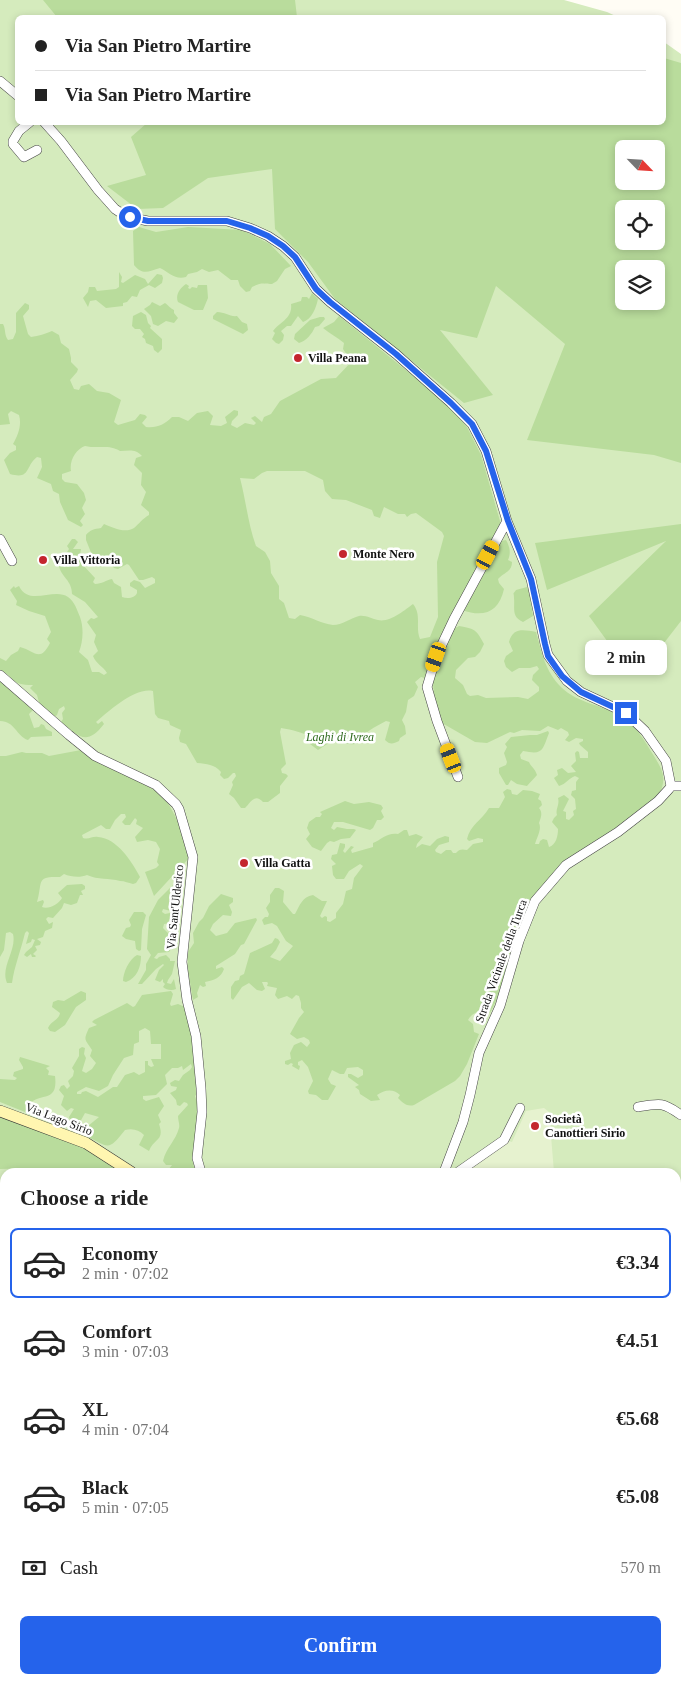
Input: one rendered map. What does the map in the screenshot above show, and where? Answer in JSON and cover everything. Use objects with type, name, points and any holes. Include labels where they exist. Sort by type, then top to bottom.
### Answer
[{"type":"main road","name":"Via Lago Sirio","points":[[0,1112],[86,1144],[125,1168]]},
{"type":"street","points":[[0,81],[15,94]]},
{"type":"street","points":[[26,125],[13,140],[14,144],[24,157],[37,150]]},
{"type":"street","points":[[47,125],[61,140],[98,190],[121,214],[148,221],[227,221],[268,236],[283,246],[295,257],[316,289],[396,354],[445,397],[472,424],[486,451],[508,521],[531,579],[548,656],[562,676],[581,692],[626,713],[645,731],[666,761],[671,786],[681,786]]},
{"type":"street","points":[[458,777],[437,721],[427,687],[436,657],[454,619],[508,521]]},
{"type":"street","points":[[0,539],[12,561]]},
{"type":"street","name":"Via Sant'Ulderico","points":[[0,675],[69,736],[95,756],[156,785],[176,804],[193,857],[182,962],[187,1000],[196,1036],[200,1079],[202,1112],[197,1158],[200,1168]]},
{"type":"street","name":"Strada Vicinale della Turca","points":[[446,1168],[463,1122],[478,1053],[500,1006],[519,941],[535,901],[566,865],[618,832],[658,801],[671,786]]},
{"type":"street","points":[[638,1107],[654,1104],[668,1105],[681,1116]]},
{"type":"street","points":[[464,1168],[504,1140],[520,1108]]},
{"type":"green space","name":"Laghi di Ivrea","points":[[0,0],[564,0],[614,15],[15,15],[15,125],[666,125],[666,43],[681,54],[681,1168],[0,1168]]},
{"type":"green space","points":[[43,0],[295,0],[297,15],[55,15]]},
{"type":"green space","points":[[666,59],[681,63],[681,463],[654,455],[527,440],[565,344],[496,286],[477,338],[440,330],[493,395],[464,403],[335,299],[308,262],[275,229],[272,169],[208,178],[163,208],[137,209],[107,186],[146,175],[131,137],[145,125],[666,125]]},
{"type":"green space","points":[[139,227],[156,232],[188,227],[242,230],[270,244],[291,266],[285,269],[277,281],[272,284],[258,284],[246,292],[240,286],[238,280],[231,280],[218,270],[209,272],[202,269],[182,278],[173,276],[160,268],[143,272],[134,265],[133,231]]},
{"type":"green space","points":[[119,272],[122,277],[121,282],[123,283],[135,275],[145,279],[148,284],[157,274],[162,275],[163,278],[162,283],[155,288],[149,285],[140,290],[137,297],[132,296],[127,302],[123,303],[123,306],[106,308],[96,300],[90,301],[88,307],[83,298],[88,292],[89,287],[95,287],[97,291],[116,289],[119,287]]},
{"type":"green space","points":[[186,284],[190,289],[192,287],[197,288],[198,285],[207,285],[208,298],[203,310],[194,310],[178,302],[179,292]]},
{"type":"green space","points":[[312,293],[318,299],[311,316],[303,322],[298,316],[291,326],[287,326],[281,331],[284,335],[283,340],[279,344],[276,343],[272,339],[275,333],[273,331],[290,313],[291,304],[301,301],[302,297],[309,299]]},
{"type":"green space","points":[[152,302],[160,306],[165,303],[174,310],[178,318],[174,323],[166,321],[158,326],[153,324],[151,316],[144,309]]},
{"type":"green space","points":[[25,303],[29,305],[29,309],[23,316],[28,334],[31,337],[52,331],[59,335],[61,343],[69,349],[71,362],[78,369],[70,380],[74,389],[79,390],[81,386],[89,384],[97,391],[109,393],[121,400],[114,422],[118,425],[135,420],[140,414],[147,417],[142,423],[146,427],[150,427],[160,425],[172,417],[179,417],[188,421],[197,413],[208,411],[213,416],[210,425],[221,426],[227,423],[225,417],[234,410],[238,411],[238,415],[231,425],[237,428],[245,423],[254,425],[256,423],[251,418],[255,416],[262,422],[264,417],[271,414],[280,401],[321,379],[336,378],[353,360],[343,349],[344,343],[323,328],[334,322],[339,316],[449,405],[467,427],[481,455],[500,526],[425,678],[421,677],[415,682],[418,687],[414,696],[408,700],[406,712],[402,720],[406,734],[399,741],[392,744],[385,740],[390,722],[386,721],[366,733],[358,743],[333,742],[318,750],[310,744],[313,739],[298,732],[281,728],[280,732],[286,764],[281,769],[282,773],[288,776],[280,786],[280,793],[268,802],[255,798],[245,808],[241,808],[229,794],[233,785],[232,782],[236,776],[235,773],[224,779],[216,767],[197,763],[186,744],[180,742],[181,730],[170,725],[169,721],[158,718],[155,714],[153,691],[130,696],[96,722],[98,724],[102,721],[104,724],[98,731],[87,737],[82,737],[61,722],[63,719],[62,713],[65,709],[64,706],[59,709],[54,717],[40,706],[37,695],[30,688],[33,685],[20,684],[0,670],[0,658],[6,661],[20,647],[40,654],[43,653],[50,643],[47,639],[51,632],[45,616],[16,605],[17,601],[10,590],[14,586],[15,588],[19,586],[23,592],[29,595],[56,594],[68,597],[77,609],[82,626],[79,652],[88,660],[92,672],[99,672],[104,675],[107,673],[93,656],[98,651],[94,642],[96,635],[87,622],[91,618],[98,617],[85,602],[72,594],[70,585],[60,570],[59,566],[65,559],[64,557],[69,549],[67,546],[72,539],[78,542],[73,549],[81,549],[80,555],[83,558],[83,565],[95,578],[93,582],[95,584],[112,579],[114,583],[121,587],[122,597],[129,598],[137,593],[137,590],[130,586],[130,583],[134,580],[140,582],[145,588],[155,583],[155,579],[152,577],[139,580],[127,564],[118,569],[114,568],[105,557],[102,560],[94,560],[86,540],[88,533],[101,528],[104,524],[130,530],[149,515],[149,512],[141,505],[146,492],[141,485],[142,473],[134,465],[136,458],[142,456],[139,453],[131,450],[120,451],[108,447],[85,446],[76,453],[72,459],[71,471],[62,474],[62,479],[65,482],[77,484],[84,493],[86,500],[82,508],[85,514],[80,521],[83,525],[81,527],[68,520],[60,502],[59,494],[53,491],[51,484],[37,478],[42,467],[41,458],[37,457],[33,461],[25,474],[10,474],[4,460],[10,453],[16,450],[16,446],[13,444],[19,430],[20,419],[19,415],[11,411],[8,414],[10,424],[0,425],[0,324],[3,324],[8,340],[13,339],[16,332],[16,313]],"holes":[[[267,471],[305,471],[323,480],[325,491],[332,499],[346,500],[372,510],[374,516],[380,518],[384,507],[398,514],[405,514],[407,517],[416,513],[442,532],[444,536],[437,562],[438,617],[430,637],[420,639],[418,617],[413,604],[387,620],[376,620],[359,616],[333,625],[300,615],[295,619],[289,618],[284,603],[279,599],[279,586],[271,573],[270,561],[265,552],[256,546],[240,478],[254,479]]]},
{"type":"green space","points":[[141,312],[146,315],[151,326],[150,328],[162,339],[162,349],[158,353],[154,350],[153,346],[146,343],[142,337],[144,334],[140,329],[135,329],[132,326],[133,316]]},
{"type":"green space","points":[[217,312],[237,316],[242,322],[247,324],[248,330],[243,334],[213,319]]},
{"type":"green space","points":[[320,317],[325,319],[319,326],[315,327],[306,339],[299,343],[294,339],[295,334],[310,320]]},
{"type":"green space","points":[[681,524],[681,621],[647,665],[610,645],[589,616],[666,541],[547,590],[535,543]]},
{"type":"green space","points":[[506,540],[510,550],[508,560],[512,562],[512,565],[498,579],[504,589],[502,597],[494,608],[484,613],[462,610],[501,541]]},
{"type":"green space","points":[[527,587],[533,616],[523,622],[515,615],[514,594],[516,590]]},
{"type":"green space","points":[[459,626],[474,630],[484,644],[475,657],[468,658],[456,670],[455,678],[463,685],[467,694],[486,698],[518,697],[528,699],[539,691],[539,687],[532,680],[533,675],[539,669],[537,666],[519,668],[512,672],[506,667],[504,661],[506,656],[513,651],[509,642],[513,634],[520,631],[536,632],[542,654],[551,675],[561,687],[575,697],[616,713],[628,721],[644,740],[662,770],[663,784],[659,795],[606,837],[564,862],[531,899],[499,995],[490,1013],[478,1012],[468,1020],[473,1024],[474,1032],[479,1034],[467,1064],[455,1081],[414,1105],[407,1105],[398,1098],[400,1095],[391,1091],[377,1095],[380,1100],[371,1101],[360,1094],[359,1090],[355,1087],[359,1085],[348,1077],[348,1074],[358,1078],[363,1075],[363,1070],[358,1067],[347,1068],[344,1074],[332,1070],[328,1079],[331,1084],[336,1086],[328,1100],[322,1100],[316,1095],[309,1094],[308,1091],[313,1081],[308,1067],[302,1060],[298,1062],[299,1070],[292,1066],[293,1064],[291,1063],[285,1064],[285,1061],[291,1059],[290,1053],[294,1045],[301,1042],[307,1047],[310,1043],[304,1037],[297,1039],[290,1034],[304,1012],[301,1008],[299,996],[296,995],[292,999],[287,996],[278,999],[275,995],[277,988],[267,986],[267,982],[262,982],[265,989],[262,991],[257,990],[249,983],[242,987],[233,1000],[231,998],[231,987],[244,974],[250,953],[272,943],[275,938],[280,942],[270,957],[280,961],[293,946],[286,941],[277,926],[272,923],[264,925],[262,920],[268,917],[269,914],[266,908],[270,902],[270,895],[275,888],[284,891],[283,902],[293,914],[309,896],[313,895],[322,901],[327,901],[320,916],[322,918],[327,917],[327,921],[330,922],[336,918],[336,913],[343,904],[346,891],[352,889],[354,878],[363,866],[360,864],[349,871],[344,879],[336,879],[333,875],[332,866],[336,864],[331,859],[332,855],[337,854],[340,843],[345,844],[343,851],[345,853],[351,846],[354,847],[351,850],[352,853],[373,847],[373,843],[388,835],[398,834],[407,830],[409,836],[416,834],[423,837],[416,848],[422,844],[430,846],[437,839],[445,836],[449,837],[449,842],[439,845],[435,850],[436,852],[441,854],[446,850],[456,853],[461,850],[467,850],[473,844],[483,842],[483,839],[478,838],[469,841],[467,839],[473,826],[489,808],[499,808],[505,797],[503,792],[507,789],[511,790],[512,794],[517,795],[523,790],[540,794],[538,799],[542,805],[539,808],[541,812],[540,830],[535,844],[539,844],[543,839],[547,840],[549,847],[555,842],[558,834],[558,829],[552,822],[557,815],[558,798],[564,795],[569,799],[563,811],[566,812],[566,819],[569,820],[574,815],[573,811],[576,809],[575,799],[571,795],[572,791],[576,790],[576,782],[579,778],[575,776],[559,786],[554,778],[558,775],[557,770],[562,768],[568,773],[576,772],[571,766],[576,761],[575,753],[577,751],[580,758],[588,758],[588,752],[579,743],[583,739],[576,738],[569,742],[565,740],[569,735],[568,732],[561,728],[558,730],[548,726],[540,731],[522,730],[514,733],[510,732],[487,743],[475,742],[442,723],[434,699],[433,681],[442,652],[452,630]]},
{"type":"green space","points":[[0,678],[34,709],[29,714],[34,728],[39,727],[41,724],[44,725],[46,729],[52,732],[52,736],[31,737],[28,740],[9,723],[0,721]]},
{"type":"green space","points":[[548,731],[545,744],[541,750],[538,752],[523,751],[520,755],[521,759],[529,762],[537,775],[527,786],[517,784],[511,780],[506,785],[499,773],[499,768],[506,765],[507,762],[504,753],[507,747],[505,744],[511,737],[537,735]]},
{"type":"green space","points":[[81,750],[160,793],[178,822],[189,858],[154,896],[145,872],[159,865],[157,862],[160,849],[156,842],[148,840],[137,842],[135,837],[143,828],[136,824],[137,820],[135,818],[130,825],[125,825],[122,822],[126,817],[125,814],[121,814],[110,829],[106,829],[101,825],[82,835],[83,838],[105,838],[118,846],[140,877],[133,884],[87,875],[76,877],[64,874],[60,877],[43,879],[37,902],[43,900],[42,907],[44,908],[53,906],[62,898],[58,893],[67,885],[82,884],[85,886],[85,889],[81,891],[83,895],[80,895],[77,903],[71,905],[64,903],[53,918],[48,917],[46,919],[49,924],[53,922],[52,928],[45,931],[43,937],[37,939],[41,942],[40,945],[35,946],[37,950],[33,954],[35,957],[32,957],[31,954],[27,957],[24,955],[32,947],[35,940],[32,939],[31,942],[26,944],[29,933],[27,931],[25,933],[12,983],[7,983],[5,977],[14,940],[13,934],[10,932],[6,933],[4,950],[0,957],[0,756],[22,752],[42,753],[49,756]]},
{"type":"green space","points":[[345,801],[354,804],[369,802],[381,805],[384,817],[381,820],[377,820],[370,830],[343,822],[334,822],[331,828],[334,830],[337,827],[356,830],[350,838],[334,842],[330,841],[321,851],[312,847],[306,839],[310,834],[307,828],[309,822],[316,817],[320,817],[322,814],[320,812]]},
{"type":"green space","points":[[175,883],[180,884],[180,899],[177,909],[175,912],[163,909],[162,912],[165,914],[170,913],[175,918],[174,926],[172,927],[170,923],[164,924],[163,928],[168,933],[173,929],[174,931],[169,935],[174,939],[167,943],[173,946],[169,952],[158,953],[154,958],[157,959],[166,955],[170,961],[175,961],[172,974],[167,983],[171,984],[174,979],[176,989],[164,988],[163,979],[160,982],[155,980],[163,964],[142,984],[138,984],[146,970],[146,964],[151,955],[147,949],[149,917],[158,900]]},
{"type":"green space","points":[[221,894],[233,898],[233,902],[229,905],[232,912],[231,916],[223,915],[213,924],[210,930],[216,936],[227,933],[235,923],[256,918],[257,920],[244,944],[241,945],[235,954],[216,966],[216,969],[222,967],[224,969],[221,975],[205,982],[206,986],[200,985],[197,993],[198,997],[193,1000],[188,970],[188,952],[194,943],[193,933],[209,906]]},
{"type":"green space","points":[[134,912],[143,912],[146,915],[142,929],[141,950],[139,951],[136,949],[135,941],[122,936],[126,928],[131,925],[129,920]]},
{"type":"green space","points":[[137,955],[141,956],[138,972],[130,980],[123,981],[127,966]]},
{"type":"green space","points":[[81,991],[86,993],[86,1000],[76,1007],[65,1025],[55,1032],[50,1031],[48,1028],[60,1013],[52,1007],[53,1002],[58,1000],[64,1001]]},
{"type":"green space","points":[[171,991],[173,994],[171,1006],[178,1004],[185,1007],[193,1039],[200,1090],[195,1096],[200,1113],[192,1158],[194,1168],[170,1168],[172,1165],[166,1165],[163,1161],[178,1132],[178,1116],[188,1105],[184,1102],[180,1106],[177,1105],[176,1100],[170,1093],[176,1090],[177,1087],[171,1086],[170,1083],[175,1080],[179,1081],[190,1070],[191,1064],[183,1070],[182,1066],[172,1068],[165,1075],[167,1084],[156,1095],[143,1096],[143,1099],[146,1101],[159,1097],[164,1106],[158,1115],[161,1122],[159,1124],[160,1137],[149,1151],[139,1145],[144,1135],[131,1129],[125,1130],[111,1144],[104,1145],[99,1143],[86,1136],[88,1126],[99,1117],[85,1113],[77,1124],[70,1120],[69,1117],[74,1109],[71,1108],[67,1111],[61,1105],[64,1096],[59,1090],[61,1086],[64,1085],[67,1089],[70,1086],[68,1081],[73,1076],[74,1071],[72,1068],[79,1056],[79,1049],[85,1048],[84,1054],[86,1058],[82,1071],[86,1073],[96,1063],[90,1056],[92,1050],[86,1040],[89,1028],[97,1025],[92,1022],[127,1003],[133,1007],[142,995]],"holes":[[[145,1028],[150,1031],[151,1044],[161,1044],[161,1059],[151,1059],[154,1066],[151,1067],[148,1065],[148,1061],[145,1061],[145,1072],[139,1075],[134,1072],[125,1075],[117,1087],[113,1087],[98,1097],[86,1091],[77,1094],[77,1092],[86,1087],[99,1091],[108,1086],[124,1058],[133,1055],[134,1044],[139,1042],[139,1031]]]},
{"type":"green space","points":[[20,1057],[50,1066],[46,1068],[49,1071],[48,1075],[55,1076],[53,1092],[50,1095],[34,1100],[25,1112],[0,1102],[0,1079],[15,1080],[17,1078],[13,1076],[14,1072],[23,1069],[19,1060]]},
{"type":"green space","name":"Società Canottieri Sirio","points":[[544,1108],[549,1112],[554,1168],[471,1168],[488,1156],[505,1140],[512,1142],[526,1111]]},
{"type":"green space","points":[[0,1115],[85,1145],[116,1168],[31,1168],[0,1168]]},
{"type":"place","name":"Villa Peana","points":[[298,358]]},
{"type":"place","name":"Monte Nero","points":[[343,554]]},
{"type":"place","name":"Villa Vittoria","points":[[43,560]]},
{"type":"place","name":"Villa Gatta","points":[[244,863]]},
{"type":"place","name":"Società Canottieri Sirio","points":[[535,1126]]},
{"type":"route","points":[[130,217],[148,221],[227,221],[268,236],[295,257],[316,289],[330,302],[396,354],[451,403],[472,424],[493,469],[508,521],[531,579],[548,656],[562,676],[581,692],[626,713]]}]
